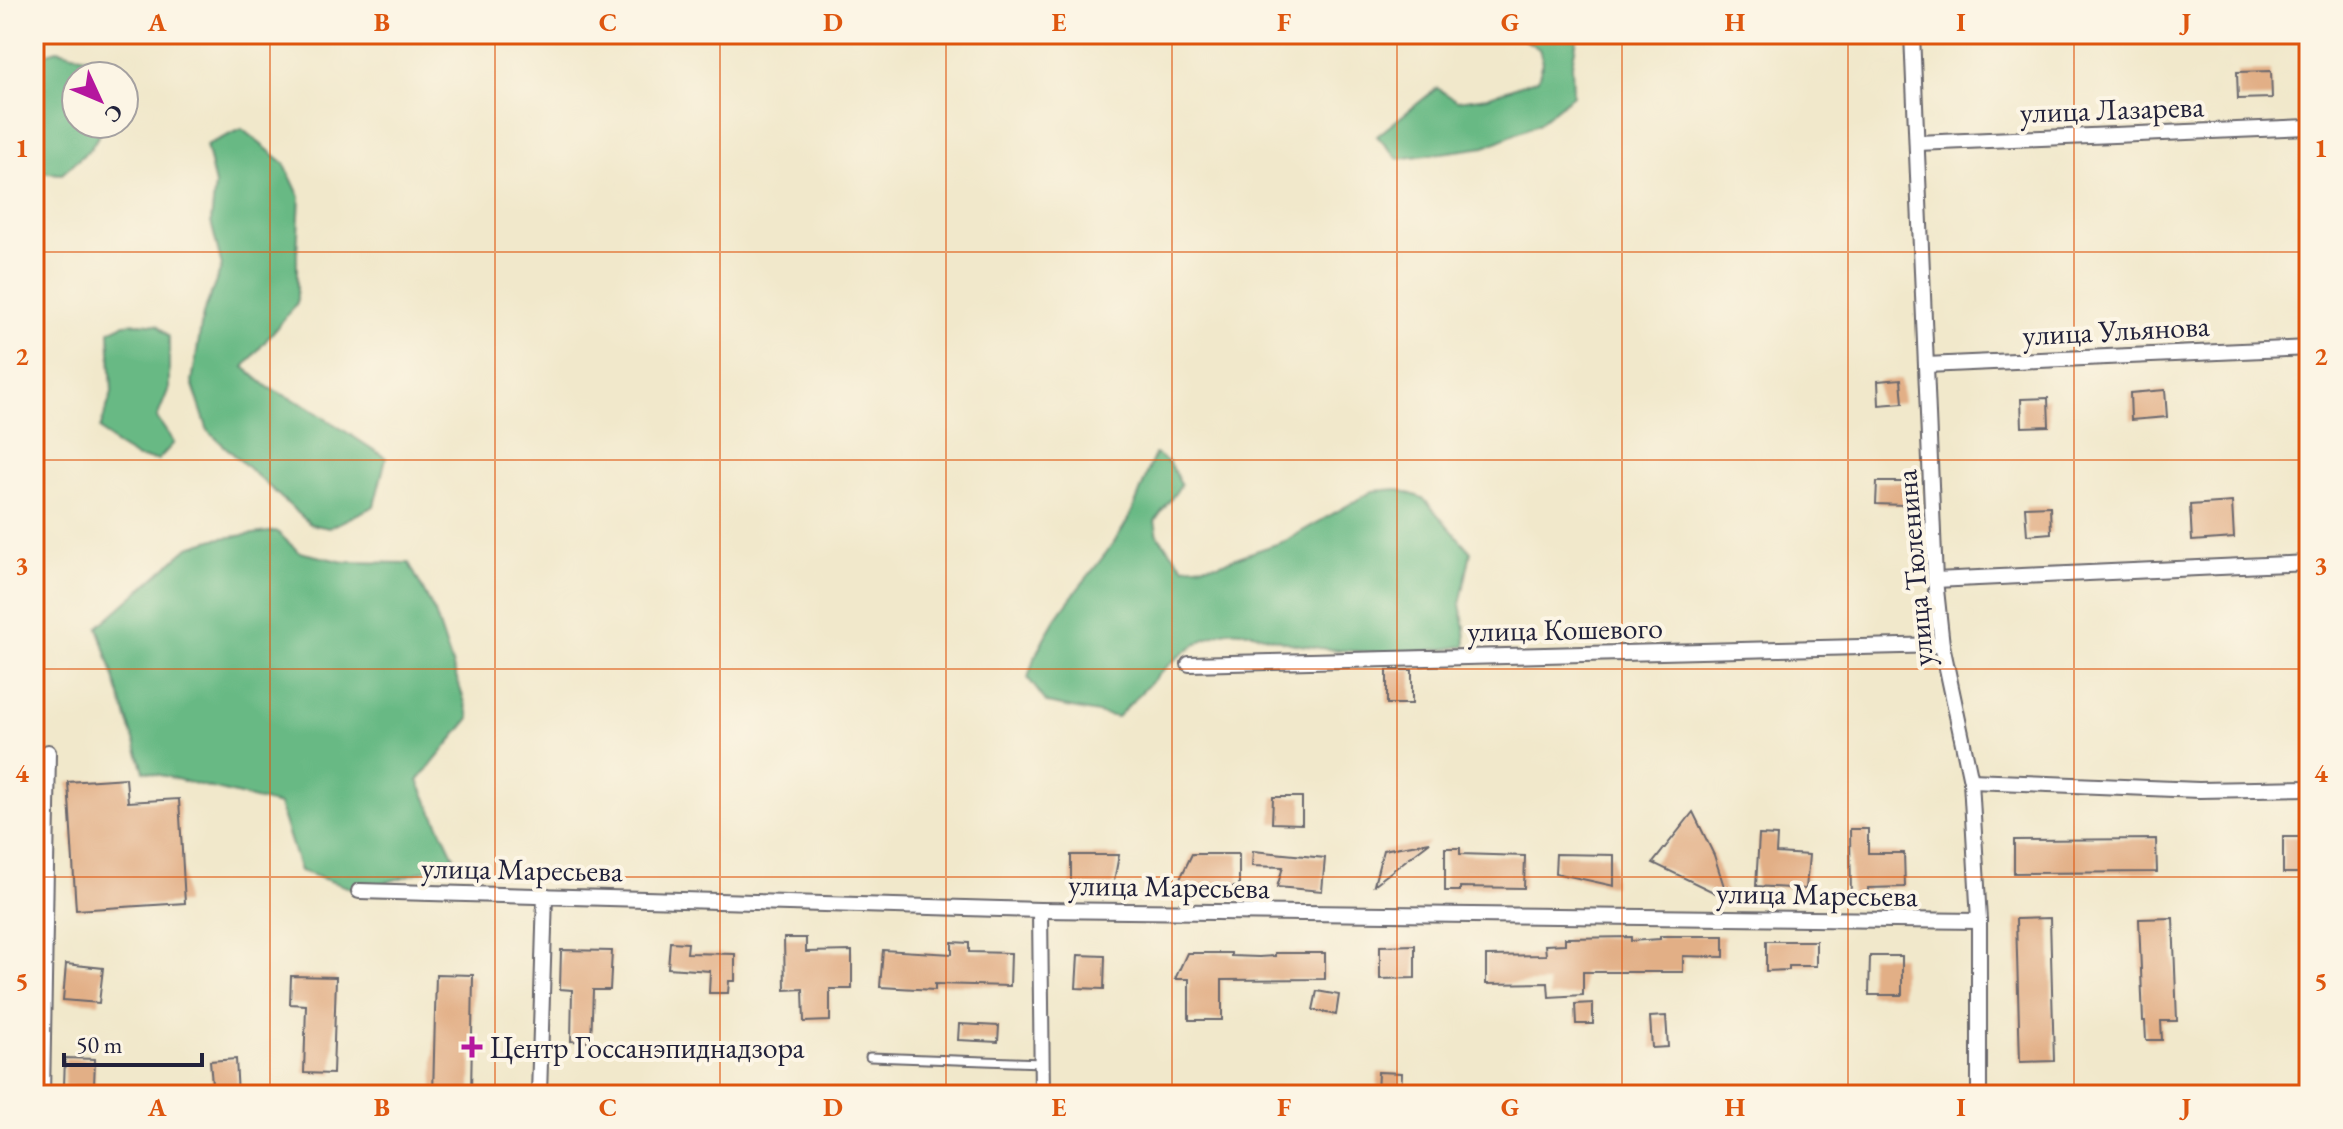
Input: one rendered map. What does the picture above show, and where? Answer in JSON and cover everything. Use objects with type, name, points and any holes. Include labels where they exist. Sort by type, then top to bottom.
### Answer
[{"type":"street","name":"улица Тюленина","points":[[1912,34],[1935,580],[1942,645],[1971,781],[1979,921],[1979,1095]]},
{"type":"street","name":"улица Лазарева","points":[[1917,143],[2309,127]]},
{"type":"street","name":"улица Ульянова","points":[[1926,365],[2309,348]]},
{"type":"street","points":[[1935,580],[2309,563]]},
{"type":"street","name":"улица Кошевого","points":[[1189,664],[1942,645]]},
{"type":"street","points":[[42,1095],[48,752]]},
{"type":"street","points":[[1971,781],[2199,790],[2309,788]]},
{"type":"street","name":"улица Маресьева","points":[[359,891],[1040,910],[1979,921]]},
{"type":"street","points":[[539,1095],[545,895]]},
{"type":"street","points":[[1040,910],[1042,1095]]},
{"type":"lane","points":[[870,1057],[1042,1063]]},
{"type":"green space","points":[[1516,34],[1578,34],[1572,64],[1573,95],[1538,124],[1485,147],[1398,159],[1377,136],[1437,88],[1457,101],[1487,97],[1538,79],[1543,62],[1539,49]]},
{"type":"green space","points":[[57,50],[98,60],[60,60],[60,140],[96,140],[62,174],[34,172],[34,57]]},
{"type":"green space","points":[[242,129],[284,163],[300,197],[297,303],[244,367],[269,388],[305,405],[386,458],[374,506],[329,528],[310,524],[208,431],[192,382],[203,314],[222,266],[211,222],[215,185],[206,145]]},
{"type":"green space","points":[[124,324],[158,325],[169,337],[169,388],[157,418],[174,443],[158,460],[138,458],[115,444],[100,429],[112,392],[109,331]]},
{"type":"green space","points":[[1155,454],[1170,463],[1181,485],[1155,521],[1158,536],[1184,567],[1218,564],[1285,541],[1373,491],[1397,489],[1423,498],[1471,552],[1460,605],[1466,646],[1402,652],[1358,651],[1294,644],[1251,633],[1228,631],[1212,636],[1182,654],[1117,717],[1047,703],[1028,678],[1035,657],[1056,619],[1125,524]]},
{"type":"green space","points":[[276,531],[299,552],[344,562],[409,563],[435,613],[470,718],[418,781],[456,861],[359,891],[300,871],[279,805],[144,771],[98,627],[189,547],[215,539]]},
{"type":"building","points":[[2271,71],[2272,98],[2238,99],[2237,72]]},
{"type":"building","points":[[1901,379],[1903,403],[1879,405],[1878,381]]},
{"type":"building","points":[[2165,390],[2167,417],[2131,420],[2130,393]]},
{"type":"building","points":[[2048,398],[2049,426],[2022,427],[2021,399]]},
{"type":"building","points":[[1877,482],[1905,482],[1904,505],[1876,504]]},
{"type":"building","points":[[2232,502],[2234,538],[2192,541],[2190,505]]},
{"type":"building","points":[[2050,506],[2051,533],[2027,535],[2025,507]]},
{"type":"building","points":[[1387,670],[1412,670],[1412,704],[1387,704]]},
{"type":"building","points":[[126,778],[128,802],[179,799],[185,903],[76,910],[68,782]]},
{"type":"building","points":[[1273,797],[1302,797],[1302,824],[1272,823]]},
{"type":"building","points":[[1693,812],[1714,855],[1728,899],[1653,863]]},
{"type":"building","points":[[1850,829],[1868,829],[1868,853],[1904,853],[1905,887],[1868,888],[1868,899],[1851,899]]},
{"type":"building","points":[[1759,835],[1777,836],[1776,853],[1809,855],[1806,889],[1756,886]]},
{"type":"building","points":[[2283,837],[2309,837],[2309,873],[2283,873]]},
{"type":"building","points":[[2156,839],[2157,872],[2014,873],[2014,840]]},
{"type":"building","points":[[1430,842],[1405,861],[1374,885],[1383,850]]},
{"type":"building","points":[[1445,848],[1460,848],[1460,854],[1525,856],[1524,888],[1460,887],[1460,891],[1445,891]]},
{"type":"building","points":[[1253,851],[1325,858],[1322,891],[1277,887],[1283,867],[1252,866]]},
{"type":"building","points":[[1192,854],[1239,854],[1239,887],[1176,887]]},
{"type":"building","points":[[1556,854],[1614,855],[1614,886],[1555,873]]},
{"type":"building","points":[[1071,855],[1119,855],[1113,887],[1071,887]]},
{"type":"building","points":[[2050,918],[2054,1061],[2020,1062],[2016,919]]},
{"type":"building","points":[[2173,918],[2177,1021],[2161,1021],[2162,1040],[2146,1040],[2139,919]]},
{"type":"building","points":[[1660,936],[1724,936],[1724,957],[1683,956],[1683,972],[1583,972],[1583,995],[1549,997],[1548,983],[1486,984],[1486,956],[1546,955],[1545,945],[1565,944],[1565,938],[1631,937],[1631,941],[1660,939]]},
{"type":"building","points":[[784,938],[806,938],[806,952],[852,951],[852,989],[830,989],[830,1021],[804,1022],[803,989],[785,990]]},
{"type":"building","points":[[1766,941],[1816,941],[1816,966],[1789,966],[1789,970],[1766,971]]},
{"type":"building","points":[[670,942],[688,943],[687,953],[735,954],[735,981],[729,981],[728,993],[709,993],[710,971],[668,968]]},
{"type":"building","points":[[952,942],[969,943],[969,952],[1011,953],[1010,986],[935,984],[935,990],[880,987],[883,950],[952,954]]},
{"type":"building","points":[[1415,945],[1415,978],[1380,979],[1380,946]]},
{"type":"building","points":[[561,950],[612,951],[610,990],[593,990],[591,1042],[571,1041],[572,990],[560,989]]},
{"type":"building","points":[[1187,953],[1231,953],[1231,956],[1259,957],[1275,956],[1275,953],[1325,953],[1325,979],[1222,980],[1222,1020],[1189,1020],[1189,979],[1175,979]]},
{"type":"building","points":[[1078,955],[1105,956],[1104,989],[1076,988]]},
{"type":"building","points":[[1870,956],[1902,956],[1902,995],[1869,995]]},
{"type":"building","points":[[66,964],[103,968],[99,1003],[63,1000]]},
{"type":"building","points":[[436,974],[473,975],[471,1095],[433,1095]]},
{"type":"building","points":[[291,976],[336,977],[333,1074],[304,1073],[306,1005],[290,1004]]},
{"type":"building","points":[[1317,991],[1339,995],[1336,1015],[1313,1010]]},
{"type":"building","points":[[1593,1003],[1593,1024],[1576,1024],[1575,1004]]},
{"type":"building","points":[[1666,1016],[1668,1047],[1652,1048],[1650,1017]]},
{"type":"building","points":[[959,1024],[999,1026],[998,1042],[958,1040]]},
{"type":"building","points":[[65,1058],[95,1059],[94,1086],[64,1086]]},
{"type":"building","points":[[236,1059],[238,1095],[213,1095],[210,1061]]},
{"type":"building","points":[[1378,1072],[1402,1073],[1401,1095],[1377,1095]]},
{"type":"place","name":"Центр Госсанэпиднадзора","points":[[472,1047]]}]
